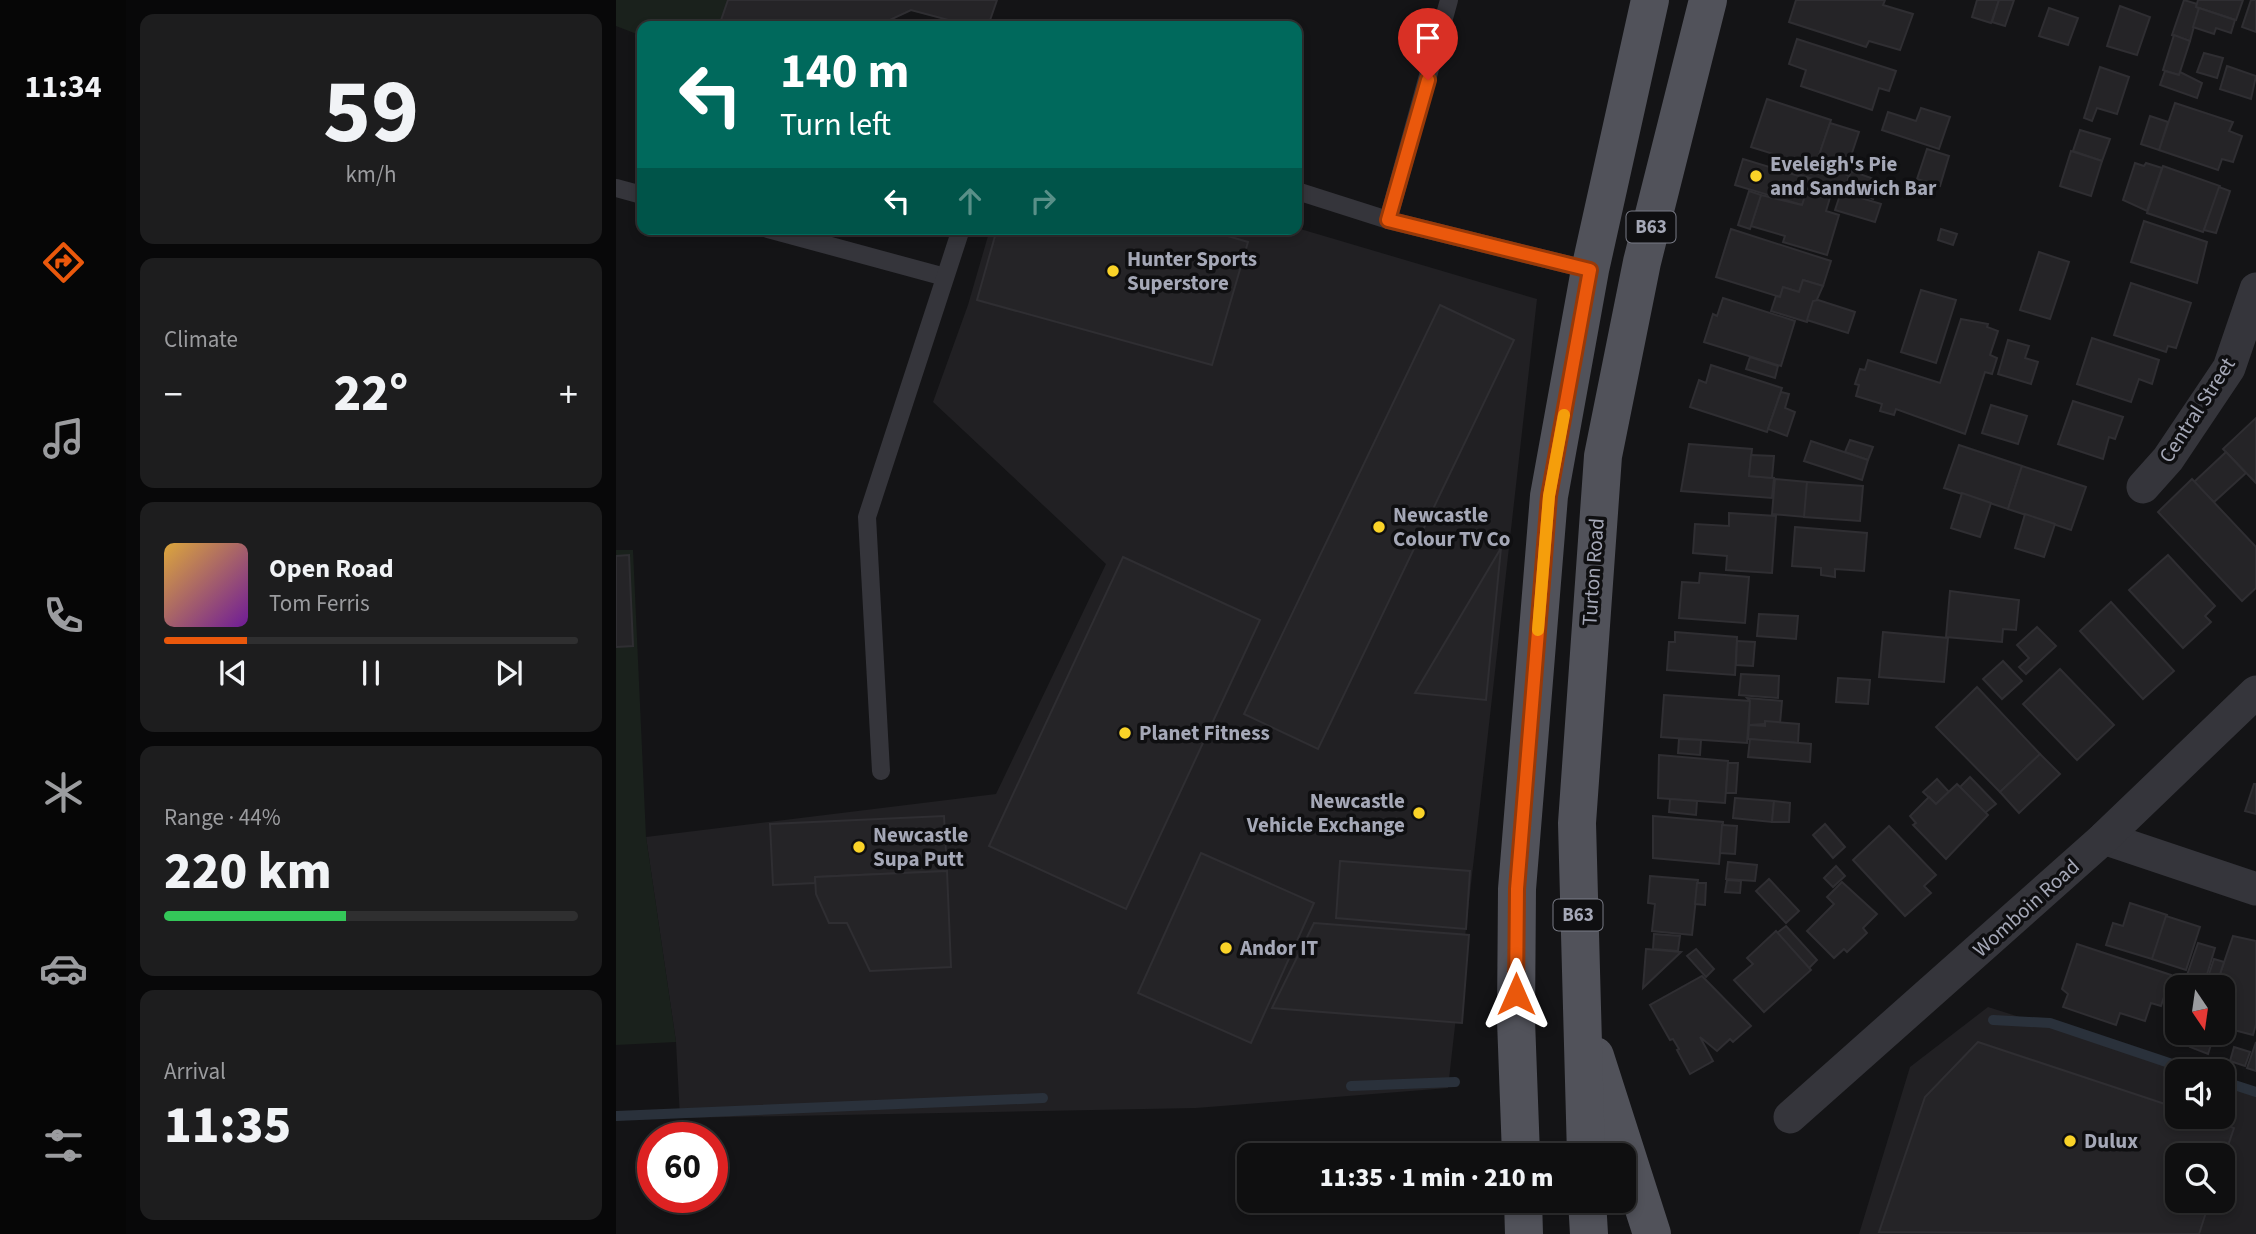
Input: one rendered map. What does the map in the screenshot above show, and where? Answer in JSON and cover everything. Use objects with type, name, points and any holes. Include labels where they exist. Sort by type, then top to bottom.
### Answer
[{"type":"main road","name":"B63","points":[[1521,1143],[1516,1020],[1520,848],[1549,496],[1590,270],[1650,0]]},
{"type":"main road","name":"Turton Road","points":[[1585,1143],[1579,1007],[1577,823],[1602,456],[1642,262],[1708,0]]},
{"type":"main road","points":[[1579,1007],[1652,1234]]},
{"type":"main road","points":[[1588,1213],[1589,1234]]},
{"type":"street","name":"Central Street","points":[[2143,487],[2168,459],[2230,368],[2256,289]]},
{"type":"street","name":"Womboin Road","points":[[1790,1117],[2104,838],[2256,692]]},
{"type":"street","points":[[2104,838],[2256,888]]},
{"type":"lane","points":[[1388,220],[1449,0]]},
{"type":"lane","points":[[616,188],[637,194]]},
{"type":"lane","points":[[1302,193],[1388,220],[1590,270]]},
{"type":"lane","points":[[790,235],[945,277]]},
{"type":"lane","points":[[881,771],[867,517],[959,235]]},
{"type":"shaded area","points":[[616,0],[997,0],[990,21],[951,21],[911,11],[888,21],[637,21],[637,34],[616,26]]},
{"type":"shaded area","points":[[1302,229],[1537,299],[1448,1088],[1196,1108],[680,1118],[676,1042],[646,837],[996,794],[1106,564],[933,402],[968,305],[988,235],[1302,235]]},
{"type":"shaded area","points":[[616,550],[633,550],[646,837],[676,1042],[616,1045]]},
{"type":"shaded area","name":"Dulux","points":[[1988,1007],[2165,1063],[2165,1129],[2235,1129],[2235,1085],[2256,1092],[2256,1234],[1859,1234],[1910,1067]]},
{"type":"building","points":[[728,0],[997,0],[990,21],[952,21],[911,10],[888,21],[721,21]]},
{"type":"building","points":[[1796,0],[1885,0],[1883,5],[1913,14],[1900,50],[1869,41],[1866,47],[1789,22]]},
{"type":"building","points":[[1977,0],[1999,0],[1991,23],[1972,17]]},
{"type":"building","points":[[1999,0],[2014,0],[2005,26],[1992,22]]},
{"type":"building","points":[[2184,0],[2197,4],[2196,7],[2199,8],[2190,41],[2172,35]]},
{"type":"building","points":[[2198,0],[2243,0],[2236,20],[2196,7]]},
{"type":"building","points":[[2251,0],[2256,0],[2256,32],[2242,27]]},
{"type":"building","points":[[2120,6],[2150,17],[2137,55],[2107,46]]},
{"type":"building","points":[[2049,8],[2078,18],[2068,45],[2039,36]]},
{"type":"building","points":[[2199,8],[2235,20],[2231,33],[2216,28],[2214,34],[2193,27]]},
{"type":"building","points":[[2174,35],[2190,41],[2179,75],[2163,70]]},
{"type":"building","points":[[1797,39],[1896,71],[1889,91],[1879,88],[1872,110],[1801,86],[1806,70],[1789,64]]},
{"type":"building","points":[[2204,53],[2223,58],[2217,78],[2197,72]]},
{"type":"building","points":[[2227,66],[2256,76],[2251,99],[2220,89]]},
{"type":"building","points":[[2100,67],[2129,77],[2117,114],[2097,108],[2092,121],[2084,118]]},
{"type":"building","points":[[2165,71],[2179,75],[2180,72],[2202,83],[2197,98],[2160,85]]},
{"type":"building","points":[[1767,99],[1831,120],[1815,167],[1751,147]]},
{"type":"building","points":[[2175,103],[2233,122],[2229,131],[2242,136],[2233,162],[2222,159],[2218,170],[2159,150]]},
{"type":"building","points":[[1921,108],[1950,117],[1939,149],[1882,130],[1888,112],[1916,121]]},
{"type":"building","points":[[2150,116],[2168,122],[2159,150],[2141,144]]},
{"type":"building","points":[[1830,123],[1859,132],[1845,174],[1849,176],[1845,189],[1787,171],[1790,159],[1815,167]]},
{"type":"building","points":[[2080,130],[2110,139],[2102,161],[2073,151]]},
{"type":"building","points":[[1927,149],[1949,156],[1940,186],[1917,179]]},
{"type":"building","points":[[2071,151],[2102,161],[2091,196],[2060,186]]},
{"type":"building","points":[[1743,159],[1812,180],[1802,205],[1735,185]]},
{"type":"building","points":[[2135,163],[2162,168],[2147,211],[2123,200]]},
{"type":"building","points":[[2163,166],[2220,186],[2203,232],[2147,213]]},
{"type":"building","points":[[1851,171],[1880,181],[1873,199],[1845,189]]},
{"type":"building","points":[[1809,184],[1832,191],[1826,211],[1839,215],[1827,255],[1783,242],[1785,236],[1751,226],[1761,195],[1802,205]]},
{"type":"building","points":[[2219,187],[2230,191],[2216,233],[2204,230]]},
{"type":"building","points":[[1749,191],[1761,195],[1750,229],[1738,225]]},
{"type":"building","points":[[1841,192],[1881,204],[1875,222],[1835,210]]},
{"type":"building","points":[[2144,221],[2207,242],[2197,283],[2131,262]]},
{"type":"building","points":[[1731,229],[1831,261],[1823,286],[1803,280],[1799,292],[1783,287],[1780,297],[1716,277]]},
{"type":"building","points":[[1941,229],[1957,234],[1953,245],[1938,240]]},
{"type":"building","name":"Hunter Sports Superstore","points":[[995,235],[1224,235],[1248,242],[1212,365],[977,300]]},
{"type":"building","points":[[2039,252],[2069,262],[2050,319],[2020,310]]},
{"type":"building","points":[[1803,280],[1823,286],[1807,322],[1771,311],[1776,296],[1780,297],[1783,287],[1799,292]]},
{"type":"building","points":[[2131,283],[2191,303],[2176,348],[2168,346],[2166,352],[2114,335]]},
{"type":"building","points":[[1921,290],[1956,300],[1936,363],[1901,352]]},
{"type":"building","points":[[1723,298],[1795,321],[1781,366],[1704,342],[1713,314],[1717,316]]},
{"type":"building","points":[[1818,300],[1855,312],[1848,333],[1807,320],[1813,301]]},
{"type":"building","name":"Newcastle Colour TV Co","points":[[1440,305],[1514,340],[1318,749],[1244,714]]},
{"type":"building","points":[[1961,319],[1988,324],[1987,327],[1998,331],[1990,355],[1997,358],[1992,374],[1985,372],[1965,434],[1896,409],[1894,415],[1880,411],[1882,404],[1856,396],[1859,385],[1855,384],[1860,369],[1865,370],[1868,360],[1940,383]]},
{"type":"building","points":[[2092,338],[2159,360],[2152,384],[2139,379],[2131,402],[2077,384]]},
{"type":"building","points":[[2008,340],[2029,346],[2025,358],[2038,362],[2031,384],[1998,374]]},
{"type":"building","points":[[1750,357],[1778,366],[1775,378],[1746,369]]},
{"type":"building","points":[[1711,365],[1782,388],[1767,432],[1690,407],[1699,380],[1706,383]]},
{"type":"building","points":[[1781,392],[1789,394],[1785,408],[1795,412],[1787,436],[1768,429]]},
{"type":"building","points":[[2073,401],[2123,417],[2115,439],[2109,437],[2103,459],[2058,444]]},
{"type":"building","points":[[1991,405],[2027,416],[2018,444],[1982,433]]},
{"type":"building","points":[[2256,418],[2256,483],[2223,449]]},
{"type":"building","points":[[1850,440],[1873,447],[1868,460],[1845,452]]},
{"type":"building","points":[[1811,441],[1868,460],[1862,480],[1804,461]]},
{"type":"building","points":[[1689,444],[1752,449],[1749,476],[1774,478],[1772,498],[1681,491]]},
{"type":"building","points":[[1959,445],[2022,466],[2008,509],[1944,488]]},
{"type":"building","points":[[2226,452],[2246,473],[2214,502],[2194,482]]},
{"type":"building","points":[[1751,455],[1774,456],[1772,478],[1749,476]]},
{"type":"building","points":[[2022,466],[2086,487],[2071,530],[2008,509]]},
{"type":"building","points":[[1775,479],[1807,482],[1805,517],[1772,514]]},
{"type":"building","points":[[2192,479],[2256,547],[2256,588],[2242,601],[2158,512]]},
{"type":"building","points":[[1807,482],[1863,486],[1860,521],[1804,517]]},
{"type":"building","points":[[1962,493],[1991,503],[1980,537],[1951,528]]},
{"type":"building","points":[[1729,513],[1776,516],[1772,573],[1726,570],[1727,556],[1693,553],[1695,524],[1729,526]]},
{"type":"building","points":[[2025,514],[2055,524],[2044,557],[2015,548]]},
{"type":"building","points":[[1795,527],[1867,533],[1864,571],[1835,569],[1835,577],[1821,575],[1821,568],[1792,566]]},
{"type":"building","points":[[1501,548],[1486,700],[1415,693]]},
{"type":"building","points":[[629,555],[633,646],[616,647],[616,556]]},
{"type":"building","points":[[2168,555],[2215,606],[2205,616],[2211,622],[2183,648],[2129,590]]},
{"type":"building","name":"Planet Fitness","points":[[1123,557],[1260,620],[1126,909],[989,846]]},
{"type":"building","points":[[1700,573],[1749,577],[1745,623],[1679,618],[1682,582],[1699,583]]},
{"type":"building","points":[[1950,591],[2019,600],[2016,630],[2003,629],[2002,642],[1946,637]]},
{"type":"building","points":[[2111,602],[2174,671],[2143,699],[2080,631]]},
{"type":"building","points":[[1759,614],[1798,616],[1796,639],[1757,636]]},
{"type":"building","points":[[2037,627],[2056,646],[2026,674],[2019,667],[2029,658],[2017,645]]},
{"type":"building","points":[[1675,632],[1737,637],[1735,675],[1667,670],[1669,642],[1675,642]]},
{"type":"building","points":[[1883,632],[1948,638],[1944,682],[1879,677]]},
{"type":"building","points":[[1737,641],[1755,642],[1753,666],[1736,665]]},
{"type":"building","points":[[2003,661],[2022,681],[2002,699],[1983,679]]},
{"type":"building","points":[[2060,669],[2114,725],[2077,760],[2023,704]]},
{"type":"building","points":[[1741,674],[1779,676],[1778,698],[1739,695]]},
{"type":"building","points":[[1838,678],[1870,680],[1868,704],[1836,702]]},
{"type":"building","points":[[1977,687],[2040,754],[2000,792],[1936,727]]},
{"type":"building","points":[[1664,695],[1750,701],[1747,743],[1661,737]]},
{"type":"building","points":[[1747,698],[1782,701],[1780,723],[1749,725],[1750,701]]},
{"type":"building","points":[[1765,721],[1799,724],[1798,743],[1748,739],[1749,725],[1765,726]]},
{"type":"building","points":[[1679,739],[1701,740],[1700,755],[1678,753]]},
{"type":"building","points":[[1750,739],[1811,744],[1810,762],[1748,757]]},
{"type":"building","points":[[2040,754],[2060,774],[2019,813],[2000,792]]},
{"type":"building","points":[[1659,755],[1728,761],[1725,803],[1658,798]]},
{"type":"building","points":[[1728,763],[1738,763],[1736,793],[1726,793]]},
{"type":"building","points":[[1970,777],[1996,804],[1985,813],[1960,787]]},
{"type":"building","points":[[1937,779],[1949,792],[1936,804],[1923,792]]},
{"type":"building","points":[[1957,784],[1988,815],[1946,859],[1913,825],[1916,823],[1910,816],[1929,797],[1936,804]]},
{"type":"building","points":[[2256,784],[2256,814],[2245,811]]},
{"type":"building","points":[[1735,798],[1774,801],[1772,822],[1733,818]]},
{"type":"building","points":[[1670,799],[1697,801],[1696,815],[1669,812]]},
{"type":"building","points":[[1774,801],[1790,803],[1789,822],[1772,822]]},
{"type":"building","name":"Newcastle Supa Putt","points":[[944,816],[947,871],[815,877],[815,883],[773,885],[770,824]]},
{"type":"building","points":[[1653,816],[1723,822],[1719,864],[1653,858]]},
{"type":"building","points":[[1825,824],[1845,847],[1833,858],[1813,835]]},
{"type":"building","points":[[1722,825],[1737,826],[1735,854],[1720,853]]},
{"type":"building","points":[[1889,826],[1936,875],[1924,886],[1931,893],[1905,916],[1853,860]]},
{"type":"building","name":"Andor IT","points":[[1201,853],[1314,903],[1251,1043],[1138,993]]},
{"type":"building","points":[[1340,861],[1470,871],[1466,929],[1336,918]]},
{"type":"building","points":[[1728,862],[1757,865],[1755,881],[1726,879]]},
{"type":"building","points":[[1836,866],[1845,876],[1833,887],[1824,878]]},
{"type":"building","points":[[947,871],[951,967],[870,971],[847,923],[829,923],[816,894],[815,877]]},
{"type":"building","points":[[1650,876],[1698,880],[1692,935],[1652,931],[1655,904],[1648,903]]},
{"type":"building","points":[[1769,879],[1799,911],[1786,923],[1756,891]]},
{"type":"building","points":[[1727,880],[1741,881],[1740,893],[1725,892]]},
{"type":"building","points":[[1842,882],[1877,914],[1863,928],[1867,933],[1847,952],[1844,949],[1834,958],[1807,931],[1834,904],[1827,897]]},
{"type":"building","points":[[1697,883],[1706,883],[1705,905],[1695,904]]},
{"type":"building","points":[[2130,903],[2167,915],[2152,959],[2106,945],[2113,923],[2123,926]]},
{"type":"building","points":[[2166,916],[2200,927],[2186,970],[2152,959]]},
{"type":"building","points":[[1314,923],[1469,935],[1462,1023],[1272,1008]]},
{"type":"building","points":[[1786,926],[1817,960],[1809,968],[1777,933]]},
{"type":"building","points":[[1776,931],[1811,970],[1764,1012],[1734,980],[1753,964],[1747,958]]},
{"type":"building","points":[[1654,934],[1680,936],[1678,951],[1653,949]]},
{"type":"building","points":[[2233,936],[2256,941],[2256,1024],[2253,1035],[2235,1030],[2235,975],[2220,975]]},
{"type":"building","points":[[2198,943],[2215,948],[2207,975],[2187,975]]},
{"type":"building","points":[[2077,944],[2171,975],[2165,975],[2165,994],[2161,1006],[2151,1003],[2145,1021],[2120,1013],[2116,1025],[2063,1007],[2068,994],[2062,989]]},
{"type":"building","points":[[1646,949],[1681,952],[1643,988]]},
{"type":"building","points":[[1696,949],[1714,969],[1706,977],[1687,956]]},
{"type":"building","points":[[2214,959],[2224,962],[2220,975],[2209,975]]},
{"type":"building","points":[[1702,976],[1751,1026],[1733,1042],[1730,1039],[1717,1051],[1700,1037],[1713,1061],[1690,1074],[1677,1050],[1679,1049],[1673,1039],[1670,1040],[1650,1005]]},
{"type":"building","name":"Dulux","points":[[1978,1042],[2165,1104],[2165,1129],[2234,1129],[2229,1143],[2165,1143],[2165,1213],[2206,1213],[2199,1234],[1879,1232],[1925,1097]]},
{"type":"building","points":[[2256,1042],[2256,1071],[2247,1068]]},
{"type":"building","points":[[2191,1045],[2211,1045],[2208,1054]]},
{"type":"building","points":[[2234,1047],[2250,1052],[2245,1066],[2231,1059]]},
{"type":"waterway","points":[[1993,1020],[2050,1023],[2165,1062]]},
{"type":"waterway","points":[[1351,1086],[1455,1082]]},
{"type":"waterway","points":[[2235,1085],[2256,1092]]},
{"type":"waterway","points":[[616,1116],[1043,1098]]},
{"type":"slow traffic","points":[[1538,630],[1549,496],[1564,415]]},
{"type":"place","name":"Eveleigh's Pie and Sandwich Bar","points":[[1756,176]]},
{"type":"place","name":"Hunter Sports Superstore","points":[[1113,271]]},
{"type":"place","name":"Newcastle Colour TV Co","points":[[1379,527]]},
{"type":"place","name":"Planet Fitness","points":[[1125,733]]},
{"type":"place","name":"Newcastle Vehicle Exchange","points":[[1419,813]]},
{"type":"place","name":"Newcastle Supa Putt","points":[[859,847]]},
{"type":"place","name":"Andor IT","points":[[1226,948]]},
{"type":"place","name":"Dulux","points":[[2070,1141]]},
{"type":"route","points":[[1428,80],[1388,220],[1590,270],[1549,496],[1517,889],[1516,994]]}]
